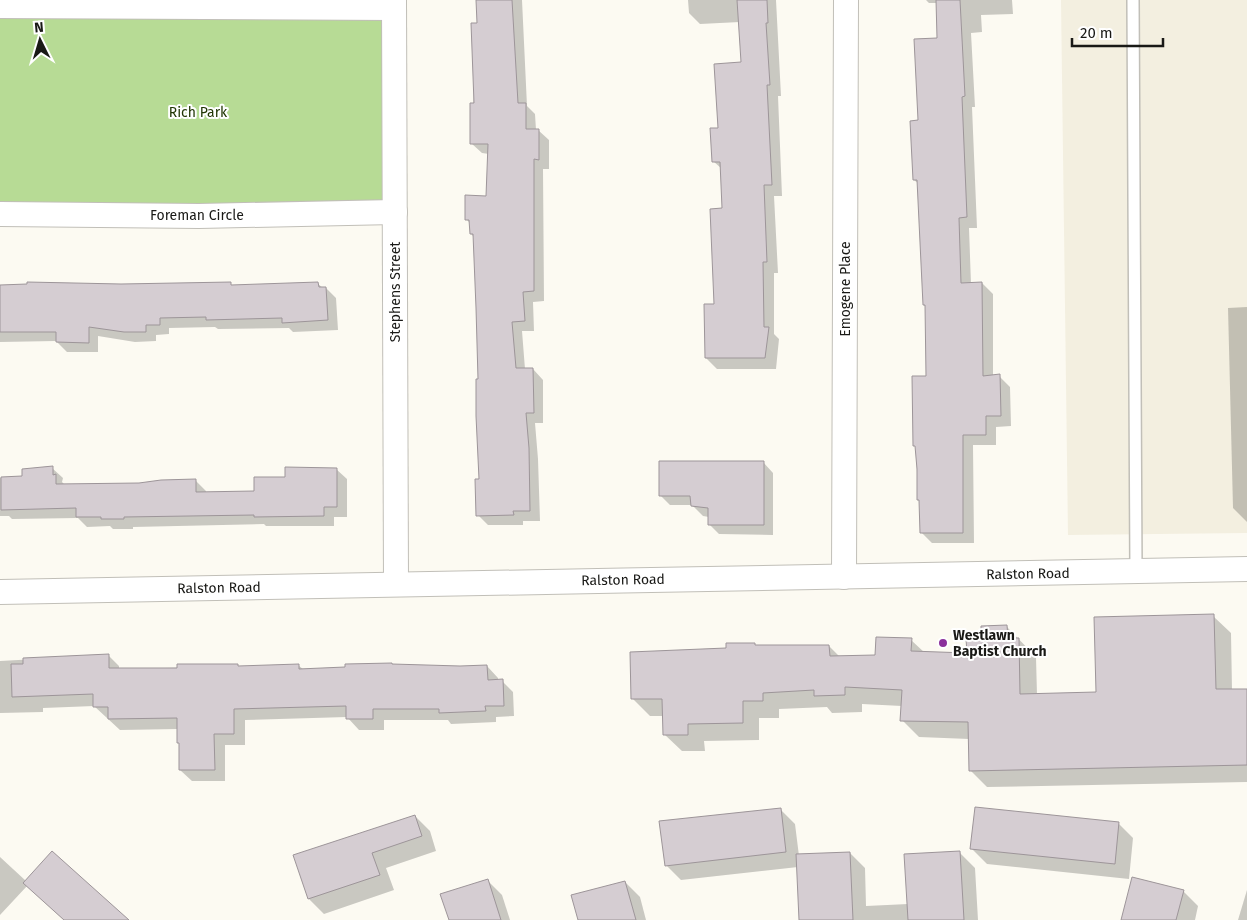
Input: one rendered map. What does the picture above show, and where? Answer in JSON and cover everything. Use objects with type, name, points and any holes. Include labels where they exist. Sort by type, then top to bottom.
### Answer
[{"type":"street","name":"Emogene Place","points":[[844,577],[846,0]]},
{"type":"street","points":[[0,6],[394,4]]},
{"type":"street","name":"Stephens Street","points":[[394,4],[396,584]]},
{"type":"street","name":"Foreman Circle","points":[[0,214],[198,216],[395,212]]},
{"type":"street","name":"Ralston Road","points":[[0,592],[1247,569]]},
{"type":"lane","points":[[1133,0],[1136,572]]},
{"type":"shaded area","points":[[1061,0],[1247,0],[1247,533],[1068,535]]},
{"type":"green space","name":"Rich Park","points":[[0,6],[394,8],[395,212],[0,214]]},
{"type":"building","points":[[476,0],[512,0],[518,103],[526,103],[526,129],[539,129],[539,160],[534,159],[534,291],[523,292],[525,321],[512,322],[516,368],[533,368],[534,413],[526,413],[529,448],[530,511],[513,511],[514,515],[476,516],[475,479],[479,479],[476,416],[476,379],[478,379],[476,308],[473,234],[470,234],[469,220],[465,220],[465,195],[486,196],[488,144],[470,144],[470,103],[474,103],[471,23],[477,23]]},
{"type":"building","points":[[737,0],[767,0],[768,23],[766,23],[770,85],[767,85],[772,185],[764,185],[767,262],[763,262],[764,327],[769,327],[765,358],[705,358],[704,304],[714,304],[710,209],[722,208],[720,162],[712,162],[710,128],[718,128],[714,64],[741,62]]},
{"type":"building","points":[[936,0],[960,0],[965,96],[962,97],[967,217],[959,218],[961,283],[982,282],[983,376],[1000,374],[1001,416],[986,416],[986,435],[963,435],[963,533],[920,533],[917,469],[915,446],[913,446],[912,376],[926,376],[925,305],[923,305],[917,180],[913,180],[910,121],[918,120],[914,39],[937,38]]},
{"type":"building","points":[[27,282],[121,284],[231,282],[231,285],[318,282],[319,287],[326,287],[328,320],[282,323],[282,318],[206,320],[206,317],[160,318],[160,325],[146,325],[146,332],[124,332],[89,327],[89,343],[56,342],[56,332],[0,332],[0,285],[27,284]]},
{"type":"building","points":[[659,461],[764,461],[764,525],[708,525],[708,508],[691,506],[690,496],[659,496]]},
{"type":"building","points":[[53,466],[53,475],[56,474],[56,484],[139,483],[196,479],[196,492],[254,491],[254,477],[285,477],[285,467],[337,468],[337,507],[324,507],[324,516],[254,517],[254,515],[124,517],[124,519],[76,517],[76,508],[1,510],[1,477],[22,476],[22,469]]},
{"type":"building","points":[[1214,614],[1216,689],[1247,689],[1247,765],[969,771],[968,722],[900,721],[902,690],[845,687],[845,695],[814,696],[814,690],[763,693],[763,701],[743,701],[743,723],[688,724],[688,735],[663,735],[662,699],[631,699],[630,652],[726,648],[726,643],[755,643],[755,645],[829,645],[830,656],[875,655],[876,637],[912,638],[911,651],[967,653],[966,639],[981,638],[981,626],[1007,625],[1008,638],[1019,638],[1020,694],[1096,692],[1094,617]]},
{"type":"building","points":[[109,654],[109,668],[177,668],[177,664],[238,664],[238,666],[299,664],[299,669],[345,667],[345,664],[392,663],[460,666],[487,665],[488,680],[503,679],[504,706],[485,706],[486,711],[439,713],[439,709],[373,709],[373,719],[346,719],[346,706],[234,709],[234,734],[214,734],[215,770],[179,770],[177,718],[108,719],[108,707],[93,707],[93,694],[12,697],[11,664],[23,664],[23,658]]},
{"type":"building","points":[[975,807],[1119,822],[1115,864],[970,849]]},
{"type":"building","points":[[781,808],[786,852],[665,866],[659,821]]},
{"type":"building","points":[[415,815],[422,836],[372,853],[380,875],[308,899],[293,855]]},
{"type":"building","points":[[52,851],[129,920],[64,920],[23,883]]},
{"type":"building","points":[[960,851],[964,920],[908,920],[904,854]]},
{"type":"building","points":[[850,852],[853,920],[799,920],[796,854]]},
{"type":"building","points":[[1132,877],[1184,890],[1176,920],[1121,920]]},
{"type":"building","points":[[488,879],[501,920],[449,920],[440,894]]},
{"type":"building","points":[[625,881],[636,920],[578,920],[571,895]]},
{"type":"place","name":"Westlawn Baptist Church","points":[[943,643]]}]
